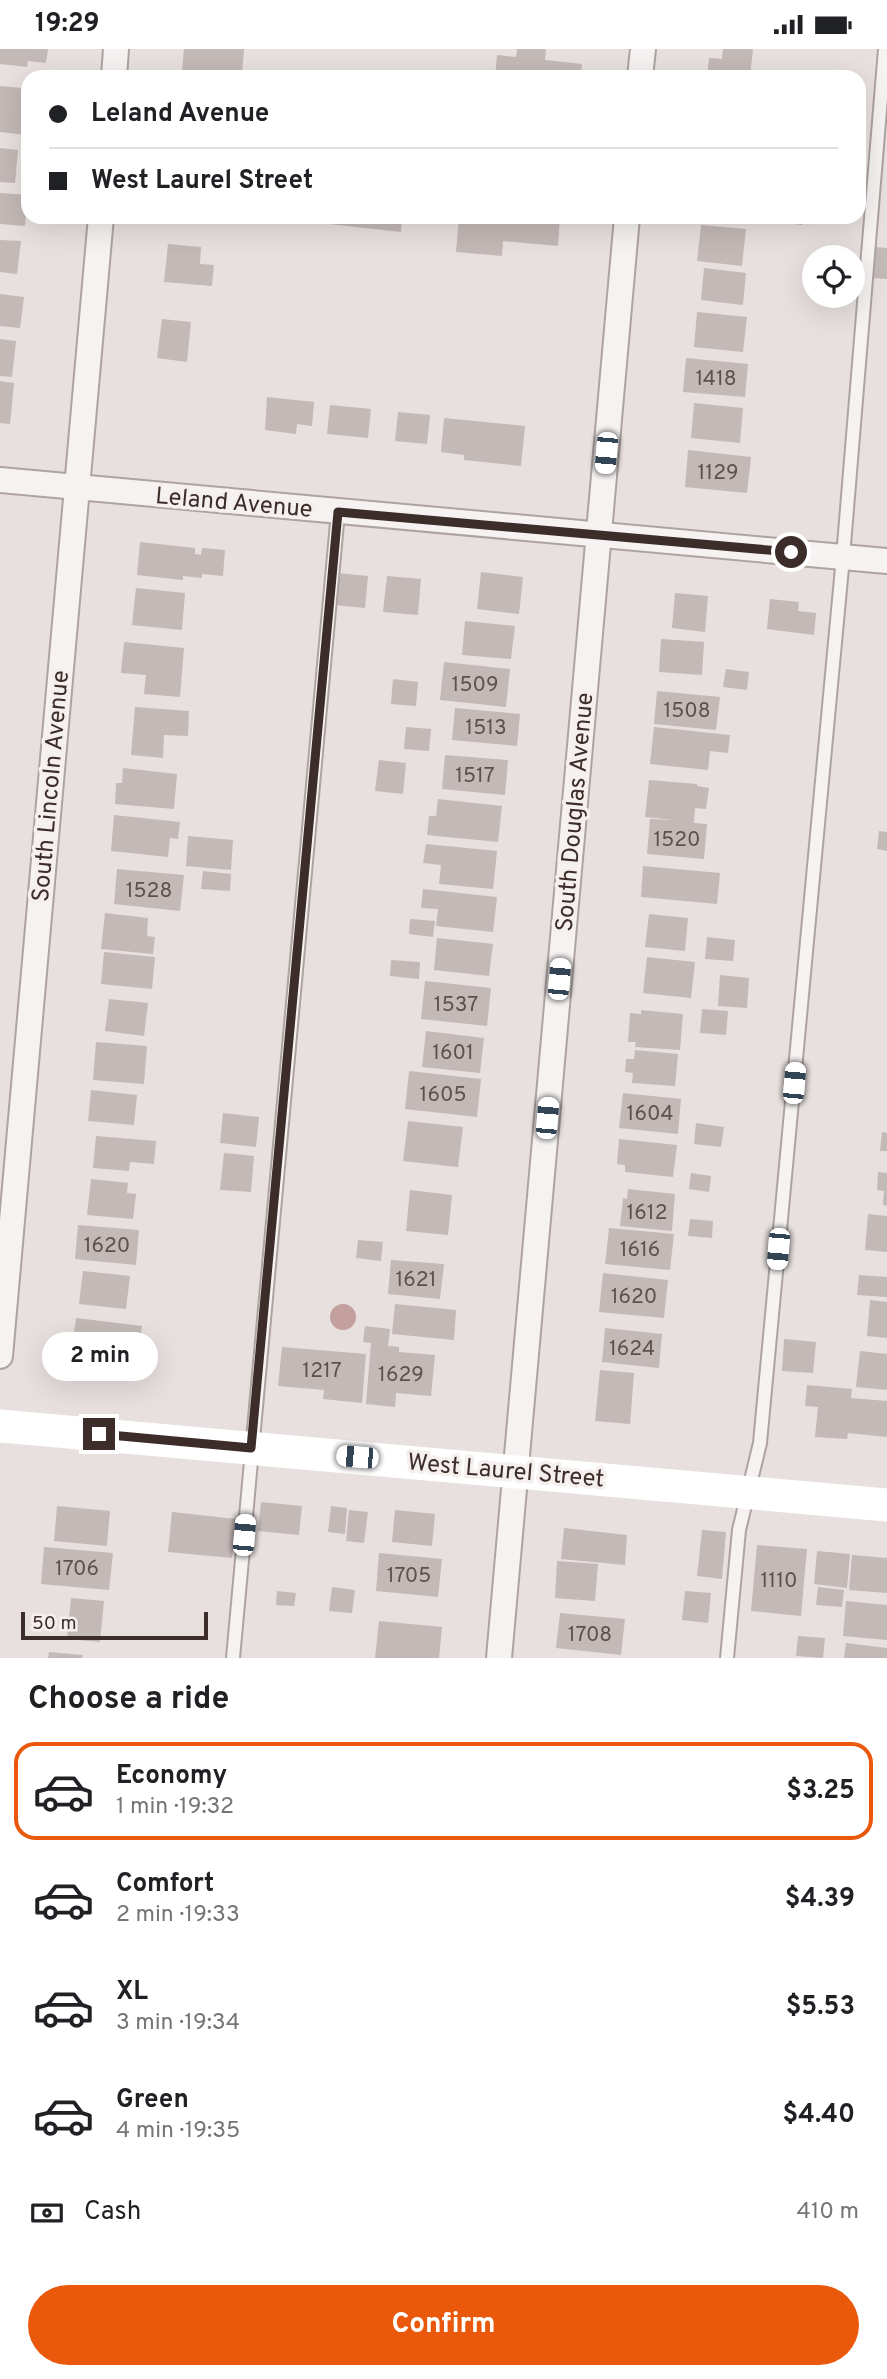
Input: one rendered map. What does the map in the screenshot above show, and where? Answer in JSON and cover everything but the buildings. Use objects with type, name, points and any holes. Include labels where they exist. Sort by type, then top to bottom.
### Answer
[{"type":"street","points":[[115,70],[117,49]]},
{"type":"street","points":[[641,70],[643,49]]},
{"type":"street","name":"South Lincoln Avenue","points":[[0,1356],[100,224]]},
{"type":"street","name":"South Douglas Avenue","points":[[499,1658],[626,224]]},
{"type":"street","name":"Leland Avenue","points":[[0,480],[887,561]]},
{"type":"street","name":"West Laurel Street","points":[[0,1426],[887,1504]]},
{"type":"lane","points":[[727,1658],[739,1530],[760,1443],[843,557],[885,49]]},
{"type":"lane","points":[[233,1658],[338,512]]},
{"type":"shaded area","points":[[343,1304],[352,1308],[356,1317],[352,1326],[343,1330],[334,1326],[330,1317],[334,1308]]},
{"type":"route","points":[[99,1434],[251,1448],[338,512],[791,552]]}]
